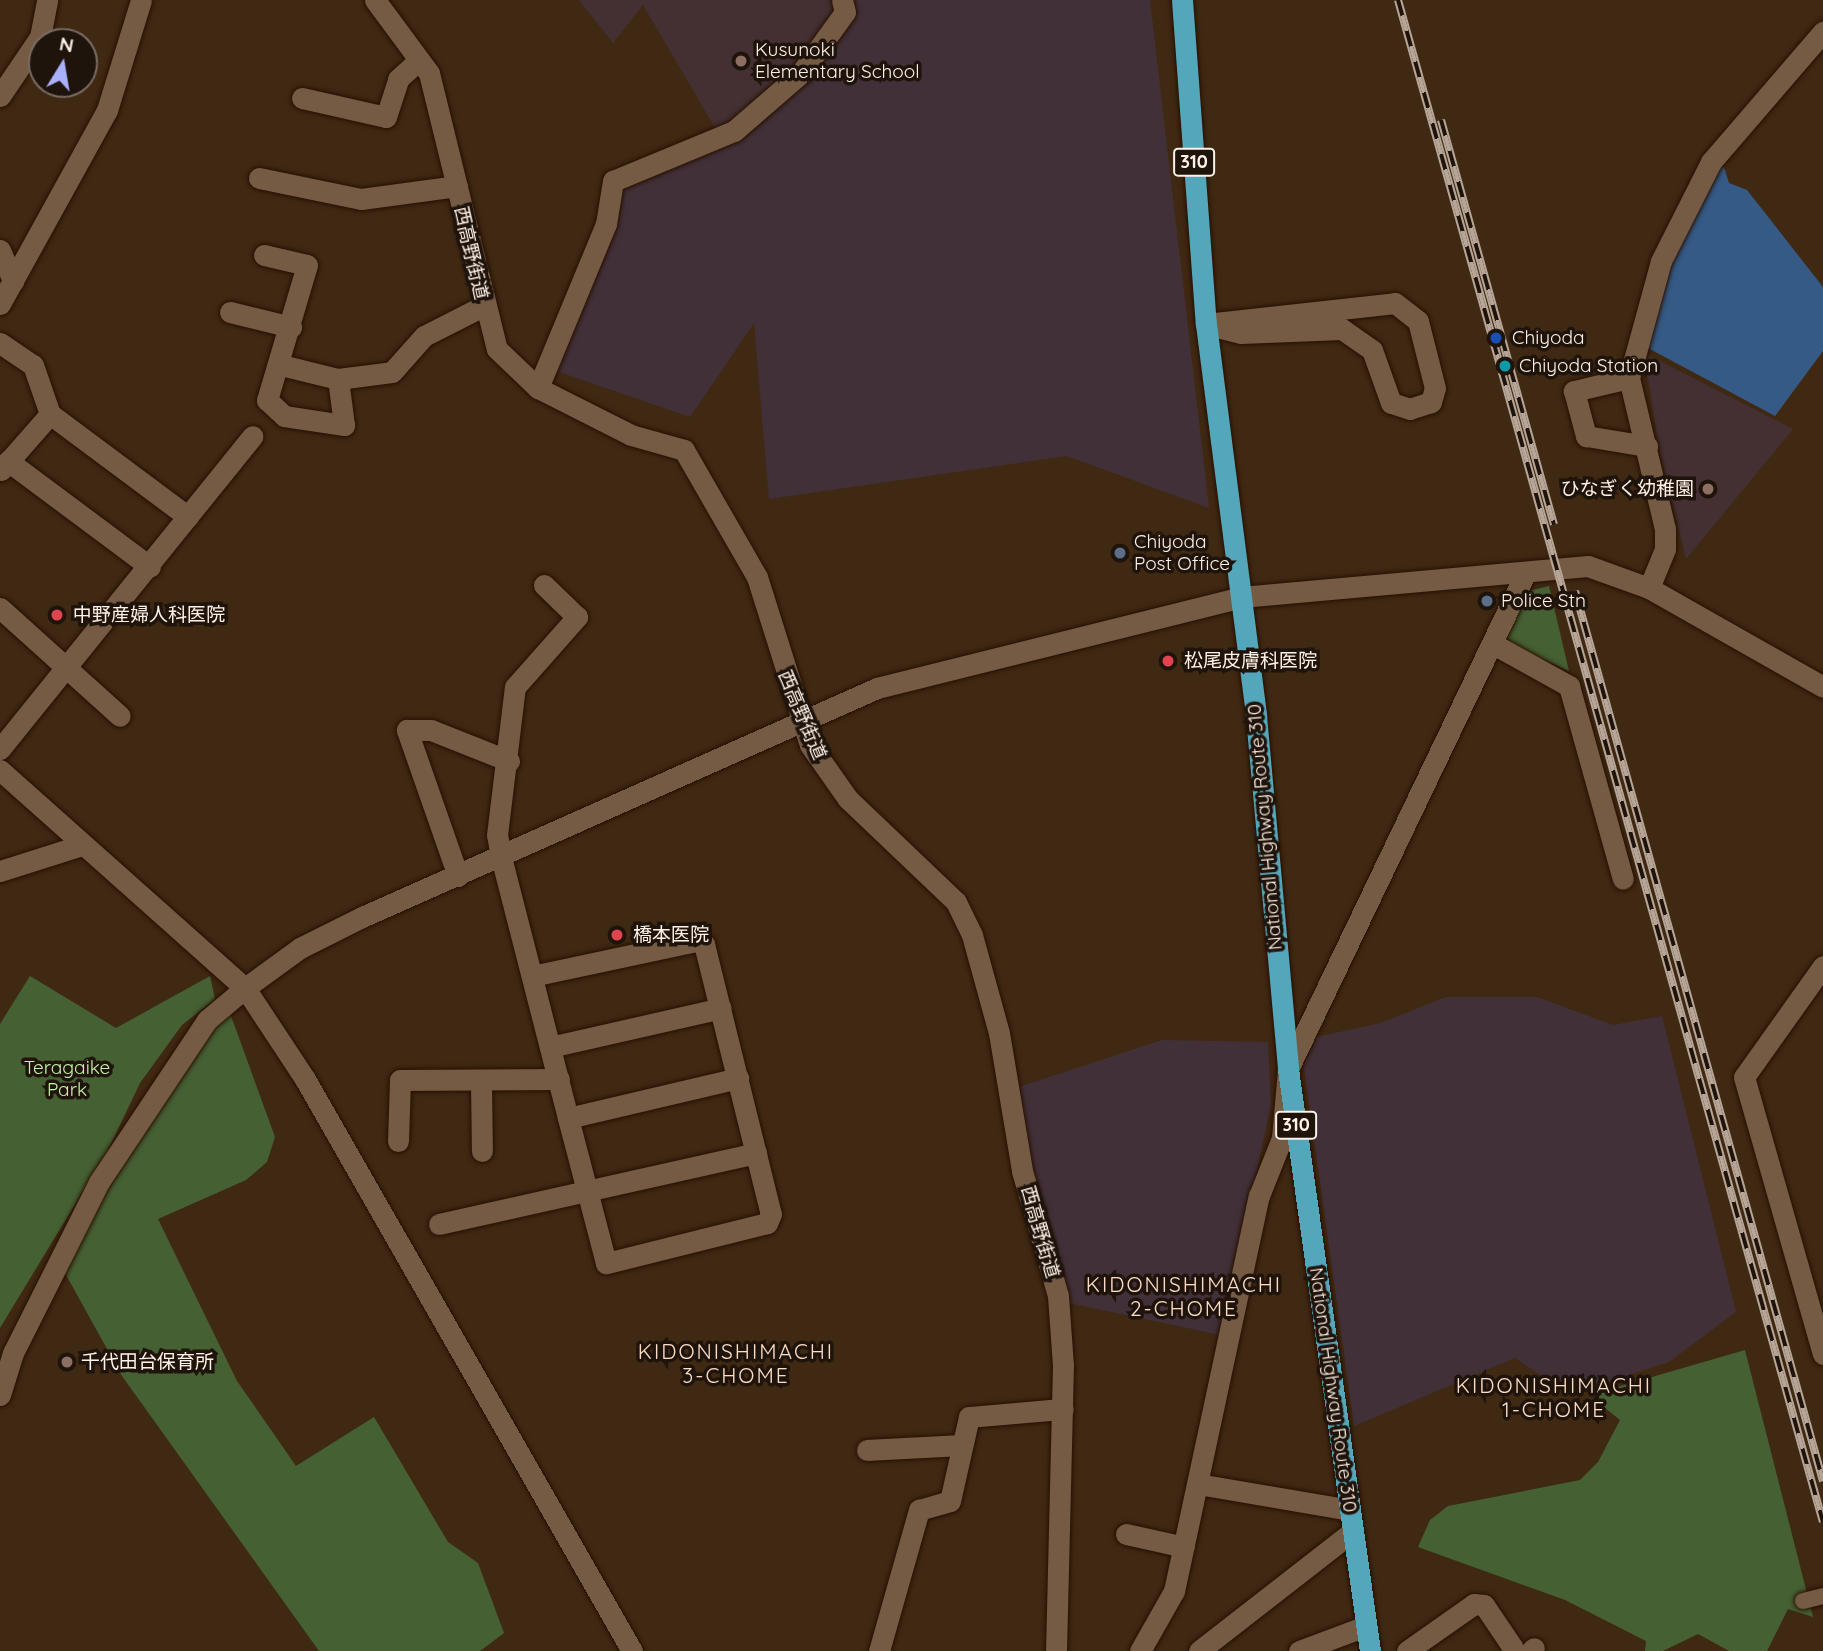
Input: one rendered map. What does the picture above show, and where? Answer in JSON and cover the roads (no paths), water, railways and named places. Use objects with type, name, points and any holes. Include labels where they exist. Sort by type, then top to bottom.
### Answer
[{"type":"highway","name":"National Highway Route 310","points":[[1182,0],[1206,324],[1241,597],[1288,1069],[1370,1651]]},
{"type":"street","points":[[0,96],[40,37],[47,0]]},
{"type":"street","points":[[0,304],[107,110],[141,0]]},
{"type":"street","name":"西高野街道","points":[[375,0],[429,73],[483,306],[497,349],[538,388],[631,435],[684,450],[757,577],[800,720],[826,772],[956,902],[972,935],[999,1033],[1022,1171],[1058,1296],[1063,1409],[1056,1651]]},
{"type":"street","points":[[538,388],[606,224],[613,181],[733,131],[802,73],[845,12],[842,0]]},
{"type":"street","points":[[1649,588],[1665,549],[1665,529],[1629,378],[1661,261],[1693,189],[1823,32]]},
{"type":"street","points":[[302,98],[386,117],[398,79],[419,60]]},
{"type":"street","points":[[259,178],[357,203],[457,186]]},
{"type":"street","points":[[0,250],[13,281]]},
{"type":"street","points":[[264,256],[307,265],[281,365],[267,400],[284,416],[344,425],[338,379]]},
{"type":"street","points":[[281,365],[338,379],[392,372],[424,336],[483,306]]},
{"type":"street","points":[[1405,306],[1418,321],[1434,396],[1410,409],[1391,403],[1372,350],[1342,329],[1241,332],[1206,324],[1236,316],[1405,306]]},
{"type":"street","points":[[230,312],[290,327]]},
{"type":"street","points":[[0,343],[33,365],[50,414],[188,517]]},
{"type":"street","points":[[1629,378],[1574,391],[1586,436],[1647,446]]},
{"type":"street","points":[[50,414],[4,466],[150,567]]},
{"type":"street","points":[[0,749],[69,668],[253,436]]},
{"type":"street","points":[[0,1395],[13,1353],[99,1182],[207,1020],[244,988],[300,948],[800,720],[877,688],[1030,645],[1241,597],[1525,574],[1588,566],[1649,588],[1821,682]]},
{"type":"street","points":[[1140,1651],[1163,1618],[1185,1547],[1259,1196],[1282,1138],[1288,1069],[1495,645],[1525,574]]},
{"type":"street","points":[[532,976],[696,940],[707,952],[771,1214],[767,1223],[606,1262],[501,857],[497,835],[509,761],[514,687],[577,617],[544,585]]},
{"type":"street","points":[[0,608],[120,716]]},
{"type":"street","points":[[1495,645],[1569,686],[1623,879]]},
{"type":"street","points":[[458,876],[407,730],[431,730],[509,761]]},
{"type":"street","points":[[0,770],[244,988],[305,1079],[632,1651]]},
{"type":"street","points":[[0,871],[82,845]]},
{"type":"street","points":[[1823,966],[1744,1077],[1817,1314],[1823,1354]]},
{"type":"street","points":[[550,1046],[721,1008]]},
{"type":"street","points":[[568,1118],[738,1078]]},
{"type":"street","points":[[398,1141],[400,1080],[481,1083],[558,1079]]},
{"type":"street","points":[[481,1083],[482,1151]]},
{"type":"street","points":[[439,1224],[756,1153]]},
{"type":"street","points":[[880,1651],[919,1510],[950,1501],[969,1417],[1063,1409]]},
{"type":"street","points":[[867,1450],[961,1446]]},
{"type":"street","points":[[1198,1484],[1351,1521]]},
{"type":"street","points":[[1201,1651],[1351,1521]]},
{"type":"street","points":[[1126,1534],[1185,1547]]},
{"type":"street","points":[[1802,1601],[1823,1596]]},
{"type":"street","points":[[1407,1651],[1474,1604],[1484,1605],[1526,1649]]},
{"type":"street","points":[[1299,1651],[1366,1626]]},
{"type":"water","points":[[1724,167],[1729,183],[1747,190],[1823,287],[1823,351],[1775,416],[1648,348],[1670,263],[1714,170]]},
{"type":"railway","points":[[1398,0],[1823,1522]]},
{"type":"railway","points":[[1441,120],[1554,524]]},
{"type":"railway","points":[[1575,591],[1823,1481]]},
{"type":"place","name":"Kusunoki Elementary School","points":[[741,61]]},
{"type":"place","name":"Chiyoda","points":[[1496,338]]},
{"type":"place","name":"Chiyoda Station","points":[[1505,366]]},
{"type":"place","name":"ひなぎく幼稚園","points":[[1708,489]]},
{"type":"place","name":"Chiyoda Post Office","points":[[1120,553]]},
{"type":"place","name":"Police Stn","points":[[1487,601]]},
{"type":"place","name":"中野産婦人科医院","points":[[57,615]]},
{"type":"place","name":"松尾皮膚科医院","points":[[1168,661]]},
{"type":"place","name":"橋本医院","points":[[617,935]]},
{"type":"place","name":"千代田台保育所","points":[[67,1362]]},
{"type":"district","name":"KIDONISHIMACHI 2-CHOME","points":[[1184,1296]]},
{"type":"district","name":"KIDONISHIMACHI 3-CHOME","points":[[736,1363]]},
{"type":"district","name":"KIDONISHIMACHI 1-CHOME","points":[[1554,1397]]},
{"type":"park label","name":"Teragaike Park","points":[[67,1079]]}]
